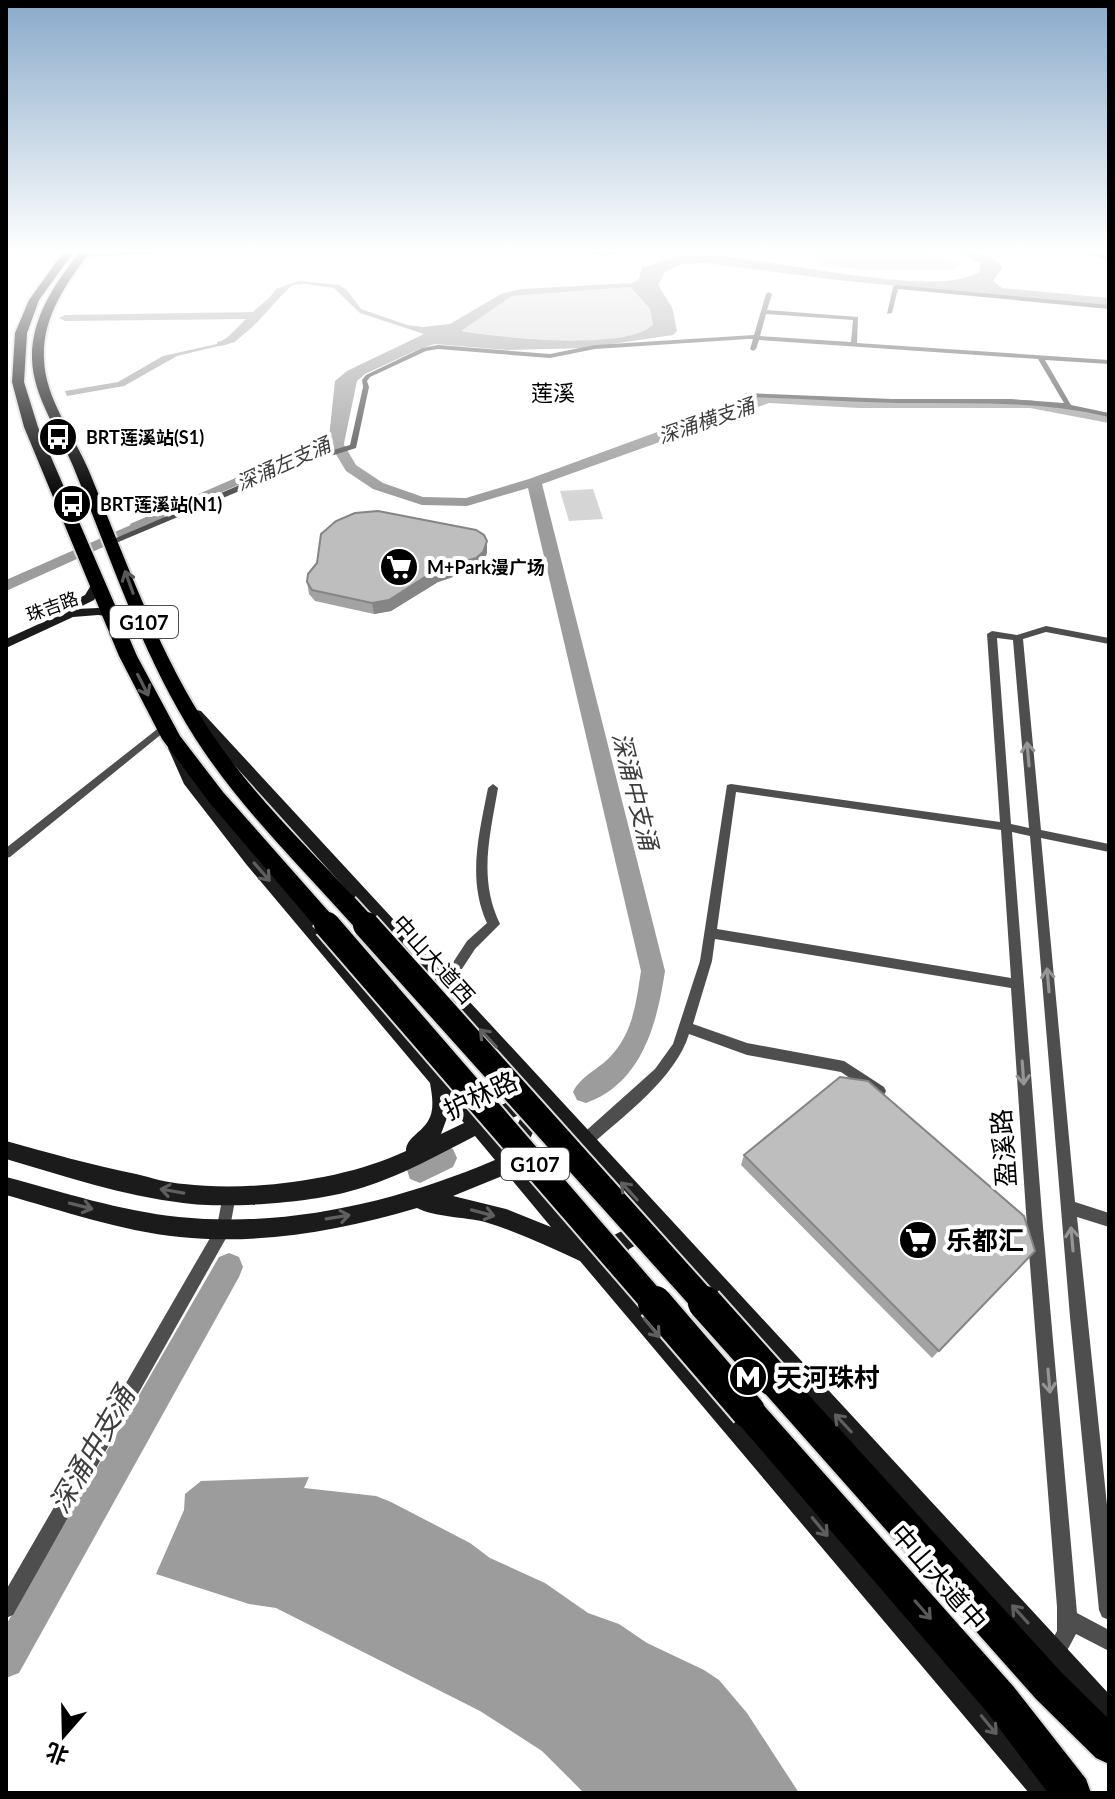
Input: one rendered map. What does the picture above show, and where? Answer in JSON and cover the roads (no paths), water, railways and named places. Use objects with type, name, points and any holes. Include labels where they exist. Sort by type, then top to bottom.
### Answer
[{"type":"highway","name":"G107","points":[[21,334],[18,375],[26,415],[128,656],[168,732]]},
{"type":"highway","name":"G107","points":[[41,334],[38,366],[111,535]]},
{"type":"highway","name":"中山大道西","points":[[111,535],[148,633],[224,764],[773,1379]]},
{"type":"highway","name":"中山大道中","points":[[168,732],[216,797],[1000,1699],[1072,1793]]},
{"type":"highway","name":"中山大道中","points":[[773,1379],[1049,1686],[1109,1745]]},
{"type":"main road","name":"珠吉路","points":[[6,641],[85,600],[97,584]]},
{"type":"main road","name":"珠吉路","points":[[6,641],[71,615],[96,611],[111,614]]},
{"type":"main road","points":[[186,703],[436,981],[1109,1714]]},
{"type":"main road","points":[[168,732],[189,780],[203,800],[509,1164],[1047,1793]]},
{"type":"main road","points":[[387,1169],[437,1127],[442,1114],[437,1078]]},
{"type":"main road","name":"护林路","points":[[6,1150],[184,1194],[229,1195],[347,1183],[387,1169],[541,1095]]},
{"type":"main road","name":"护林路","points":[[509,1164],[541,1095]]},
{"type":"main road","points":[[6,1186],[179,1228],[224,1228],[297,1224],[358,1214],[452,1190],[509,1164]]},
{"type":"main road","points":[[406,1202],[442,1203],[509,1220],[589,1255]]},
{"type":"main road","points":[[617,1287],[614,1263],[621,1242],[644,1233],[678,1243]]},
{"type":"street","points":[[753,349],[757,334]]},
{"type":"street","points":[[854,344],[855,334]]},
{"type":"street","points":[[111,535],[282,469],[346,450],[356,440],[366,387],[364,381],[368,376],[424,349],[462,347],[550,356],[595,347],[756,337],[1109,362]]},
{"type":"street","points":[[1040,357],[1068,404]]},
{"type":"street","points":[[746,395],[915,401],[1009,399],[1068,404],[1109,415]]},
{"type":"street","points":[[1109,641],[1046,629],[1018,638],[1109,1610]]},
{"type":"street","name":"盈溪路","points":[[1018,638],[992,634],[1017,984],[1029,1222],[1067,1618],[1067,1633],[1055,1653]]},
{"type":"street","points":[[6,854],[168,732]]},
{"type":"street","points":[[436,981],[454,971],[471,945],[494,924],[481,889],[481,864],[493,788]]},
{"type":"street","points":[[584,1142],[660,1073],[679,1046],[706,961],[731,788],[1005,827],[1109,848]]},
{"type":"street","points":[[711,933],[1017,984]]},
{"type":"street","points":[[685,1027],[747,1049],[844,1067],[864,1079],[895,1106]]},
{"type":"street","points":[[6,1608],[224,1228],[229,1195]]},
{"type":"street","points":[[1069,1207],[1109,1220]]},
{"type":"street","points":[[1067,1618],[1109,1641]]},
{"type":"water","points":[[232,334],[243,334],[235,342],[177,356],[124,386],[67,396],[65,391],[118,382],[163,356],[217,344]]},
{"type":"water","points":[[424,334],[592,340],[636,334],[674,334],[585,348],[507,350],[435,344],[419,349],[365,374],[357,381],[343,448],[325,453],[320,450],[133,530],[130,524],[329,437],[335,381],[347,371]]},
{"type":"water","points":[[309,1477],[304,1488],[376,1496],[391,1502],[470,1543],[490,1558],[545,1583],[588,1613],[619,1624],[647,1643],[704,1670],[719,1680],[747,1713],[799,1793],[584,1793],[542,1751],[480,1711],[276,1608],[249,1604],[156,1574],[184,1510],[185,1494],[201,1481]]},
{"type":"waterway","points":[[221,344],[229,342],[237,334]]},
{"type":"waterway","name":"深涌横支涌","points":[[534,482],[755,401],[769,399],[859,404],[1030,404],[1109,419]]},
{"type":"waterway","name":"深涌横支涌","points":[[335,441],[351,468],[378,486],[422,501],[467,502],[534,482]]},
{"type":"waterway","name":"深涌中支涌","points":[[534,482],[653,971],[637,1041],[619,1065],[586,1092]]},
{"type":"waterway","name":"深涌左支涌","points":[[6,586],[158,517]]},
{"type":"waterway","name":"深涌中支涌","points":[[420,1170],[444,1158]]},
{"type":"waterway","name":"深涌中支涌","points":[[6,1660],[229,1267]]},
{"type":"place","name":"BRT莲溪站(S1)","points":[[58,437]]},
{"type":"place","name":"BRT莲溪站(N1)","points":[[72,504]]},
{"type":"place","name":"M+Park漫广场","points":[[399,567]]},
{"type":"place","name":"乐都汇","points":[[918,1240]]},
{"type":"place","name":"天河珠村","points":[[748,1377]]},
{"type":"district","name":"莲溪","points":[[553,392]]}]
